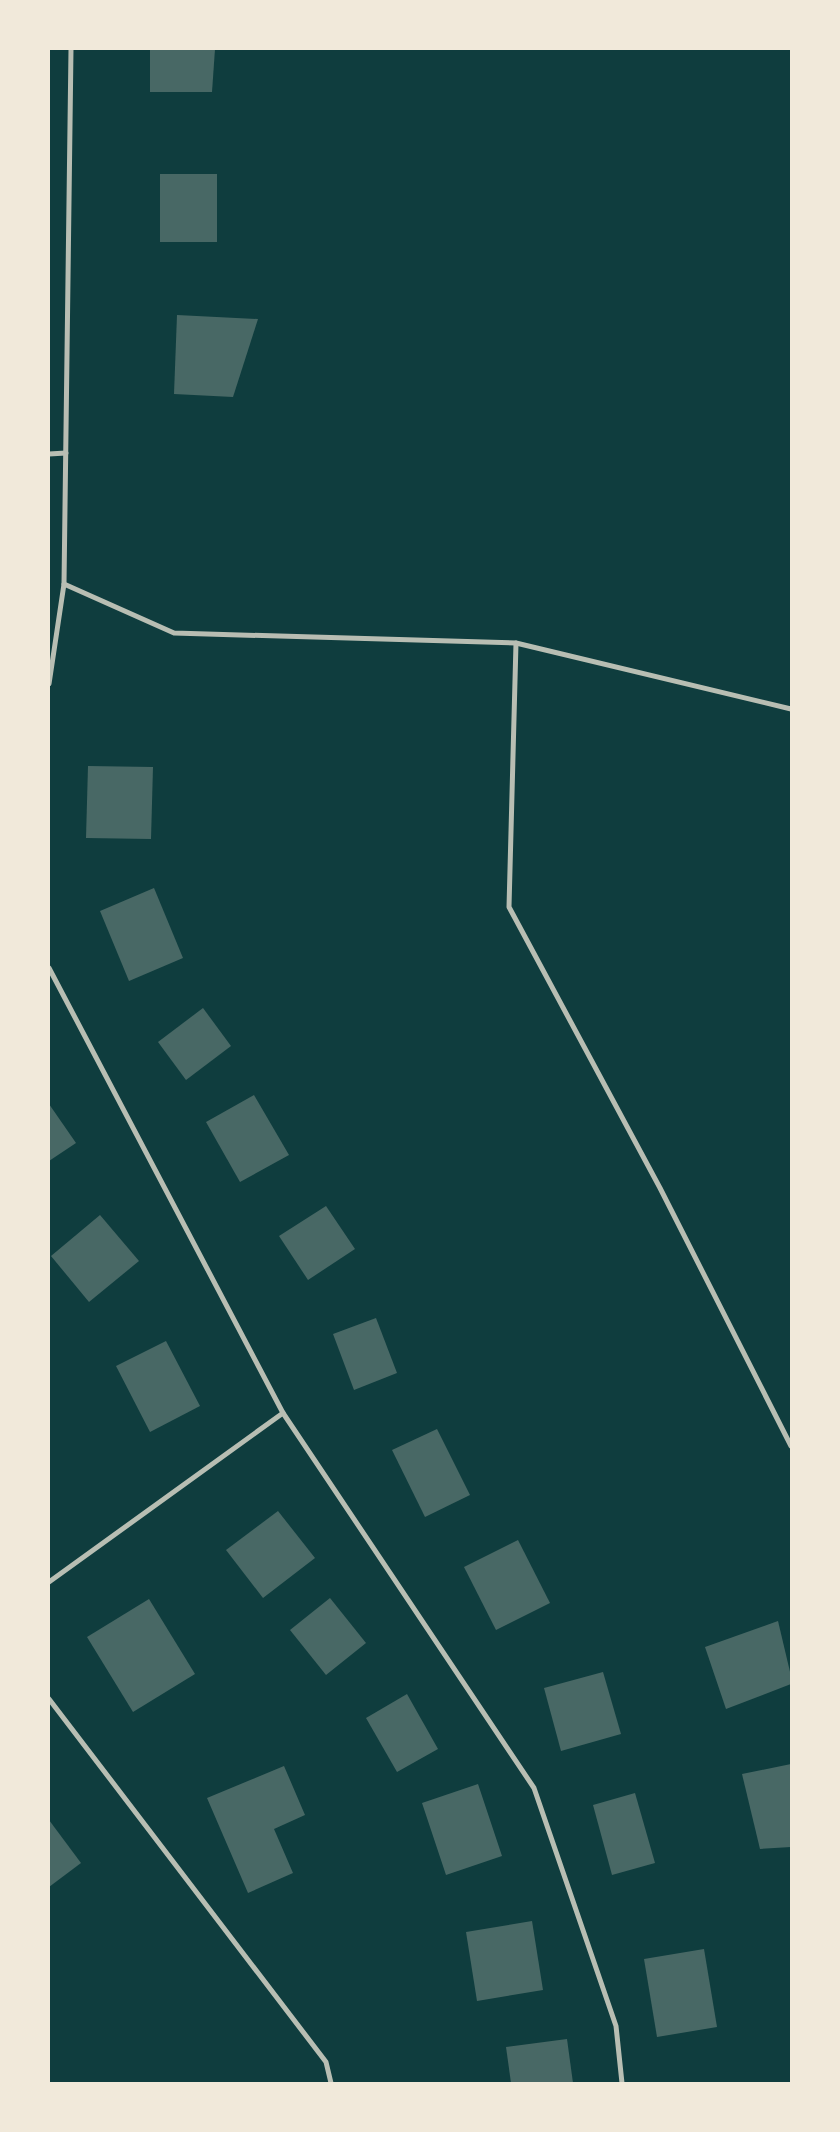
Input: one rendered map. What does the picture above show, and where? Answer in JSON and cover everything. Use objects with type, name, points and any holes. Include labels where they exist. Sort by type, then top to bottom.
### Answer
[{"type":"street","points":[[49,684],[64,584],[71,49]]},
{"type":"street","points":[[49,454],[66,453]]},
{"type":"street","points":[[64,584],[174,633],[516,643],[791,710]]},
{"type":"street","points":[[516,643],[510,907],[660,1188],[791,1446]]},
{"type":"street","points":[[49,968],[283,1413],[534,1788],[616,2026],[622,2083]]},
{"type":"street","points":[[49,1582],[283,1413]]},
{"type":"street","points":[[49,1699],[326,2062],[331,2083]]},
{"type":"building","points":[[150,49],[215,49],[212,92],[150,92]]},
{"type":"building","points":[[160,174],[217,174],[217,242],[160,242]]},
{"type":"building","points":[[177,315],[258,319],[233,397],[174,394]]},
{"type":"building","points":[[88,766],[153,767],[151,839],[86,838]]},
{"type":"building","points":[[154,888],[183,958],[129,981],[100,911]]},
{"type":"building","points":[[203,1008],[231,1046],[186,1080],[158,1042]]},
{"type":"building","points":[[254,1095],[289,1155],[240,1182],[206,1122]]},
{"type":"building","points":[[49,1104],[76,1143],[49,1161]]},
{"type":"building","points":[[326,1206],[355,1249],[308,1280],[279,1236]]},
{"type":"building","points":[[100,1215],[139,1261],[89,1302],[51,1256]]},
{"type":"building","points":[[376,1318],[397,1373],[354,1390],[333,1334]]},
{"type":"building","points":[[166,1341],[200,1406],[150,1432],[116,1366]]},
{"type":"building","points":[[437,1429],[470,1495],[425,1517],[392,1450]]},
{"type":"building","points":[[278,1511],[315,1558],[263,1598],[226,1550]]},
{"type":"building","points":[[518,1540],[550,1603],[496,1630],[464,1567]]},
{"type":"building","points":[[330,1598],[366,1643],[326,1675],[290,1630]]},
{"type":"building","points":[[149,1599],[195,1674],[133,1712],[87,1637]]},
{"type":"building","points":[[778,1621],[791,1676],[791,1684],[726,1709],[705,1647]]},
{"type":"building","points":[[603,1672],[621,1734],[561,1751],[544,1688]]},
{"type":"building","points":[[407,1694],[438,1749],[397,1772],[366,1718]]},
{"type":"building","points":[[791,1764],[791,1847],[760,1849],[742,1774]]},
{"type":"building","points":[[284,1766],[305,1815],[274,1829],[293,1873],[248,1893],[207,1798]]},
{"type":"building","points":[[478,1784],[502,1856],[446,1875],[422,1803]]},
{"type":"building","points":[[635,1793],[655,1863],[612,1875],[593,1805]]},
{"type":"building","points":[[49,1820],[81,1863],[49,1887]]},
{"type":"building","points":[[532,1921],[543,1990],[477,2001],[466,1932]]},
{"type":"building","points":[[704,1949],[717,2027],[657,2037],[644,1959]]},
{"type":"building","points":[[567,2039],[573,2083],[511,2083],[506,2047]]}]
